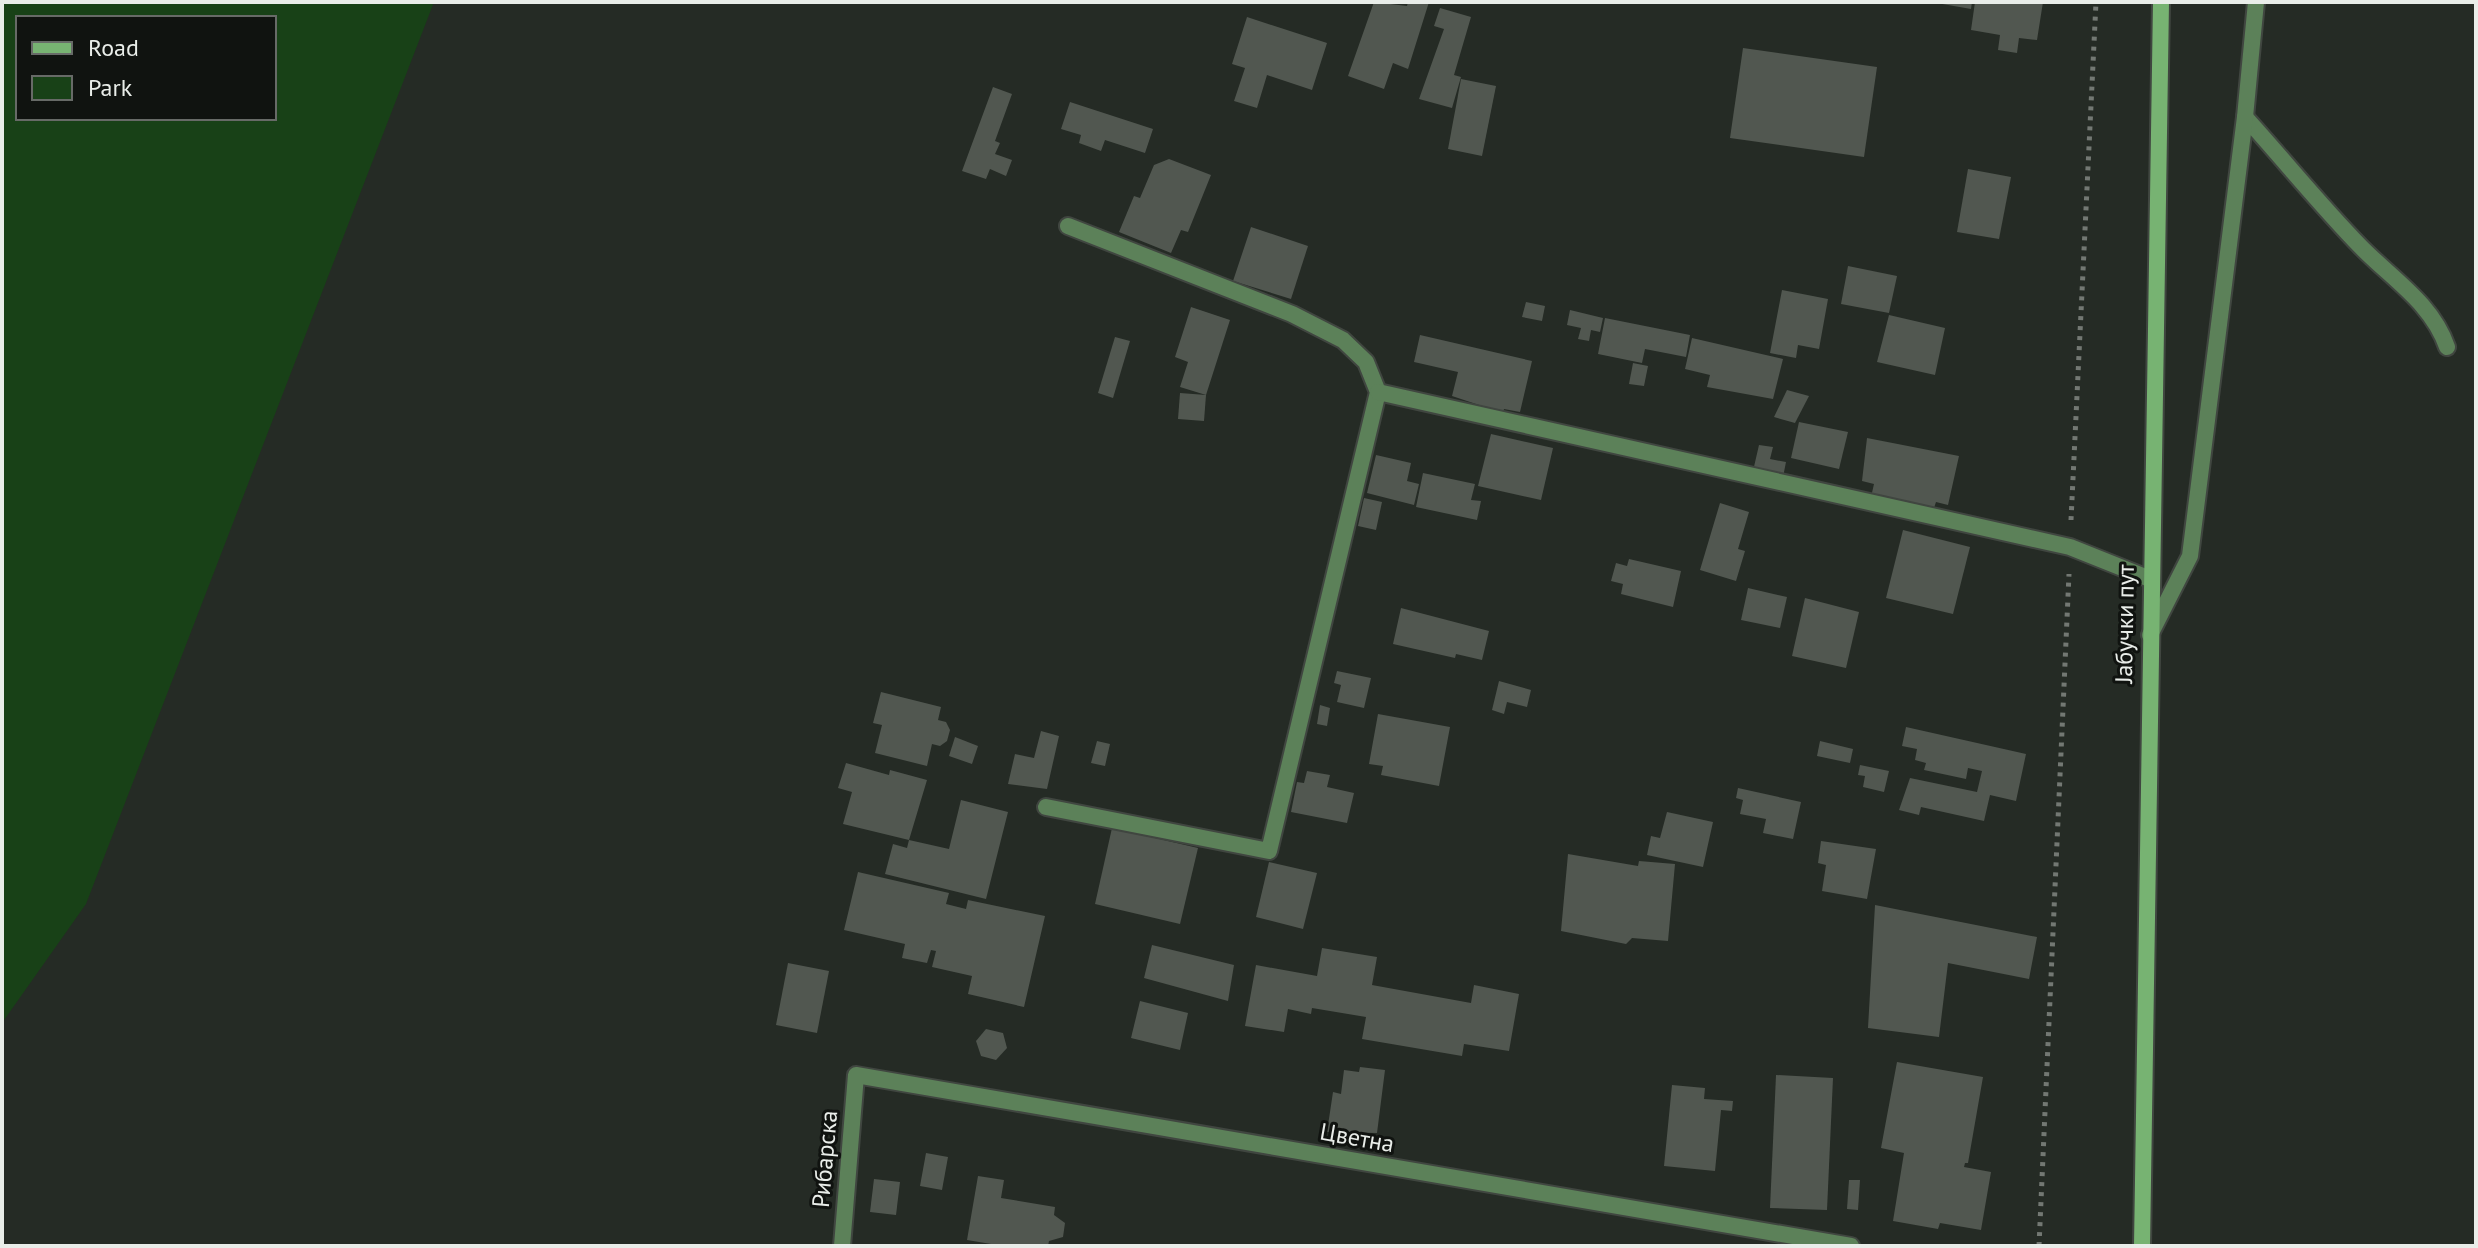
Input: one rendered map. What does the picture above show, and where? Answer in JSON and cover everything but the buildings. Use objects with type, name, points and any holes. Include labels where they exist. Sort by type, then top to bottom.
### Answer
[{"type":"main road","name":"Јабучки пут","points":[[2142,1246],[2161,2]]},
{"type":"street","points":[[2149,638],[2190,556],[2245,117],[2256,2]]},
{"type":"street","points":[[2245,117],[2361,247],[2439,323],[2447,347]]},
{"type":"street","points":[[1046,807],[1269,851],[1378,392],[1366,362],[1343,340],[1292,314],[1068,226]]},
{"type":"street","points":[[1378,392],[2070,547],[2150,579]]},
{"type":"street","name":"Рибарска","points":[[842,1246],[856,1075]]},
{"type":"street","name":"Цветна","points":[[856,1075],[1851,1246]]},
{"type":"path","points":[[2039,1246],[2096,2]]},
{"type":"green space","points":[[2,2],[434,2],[86,904],[2,1023]]}]
